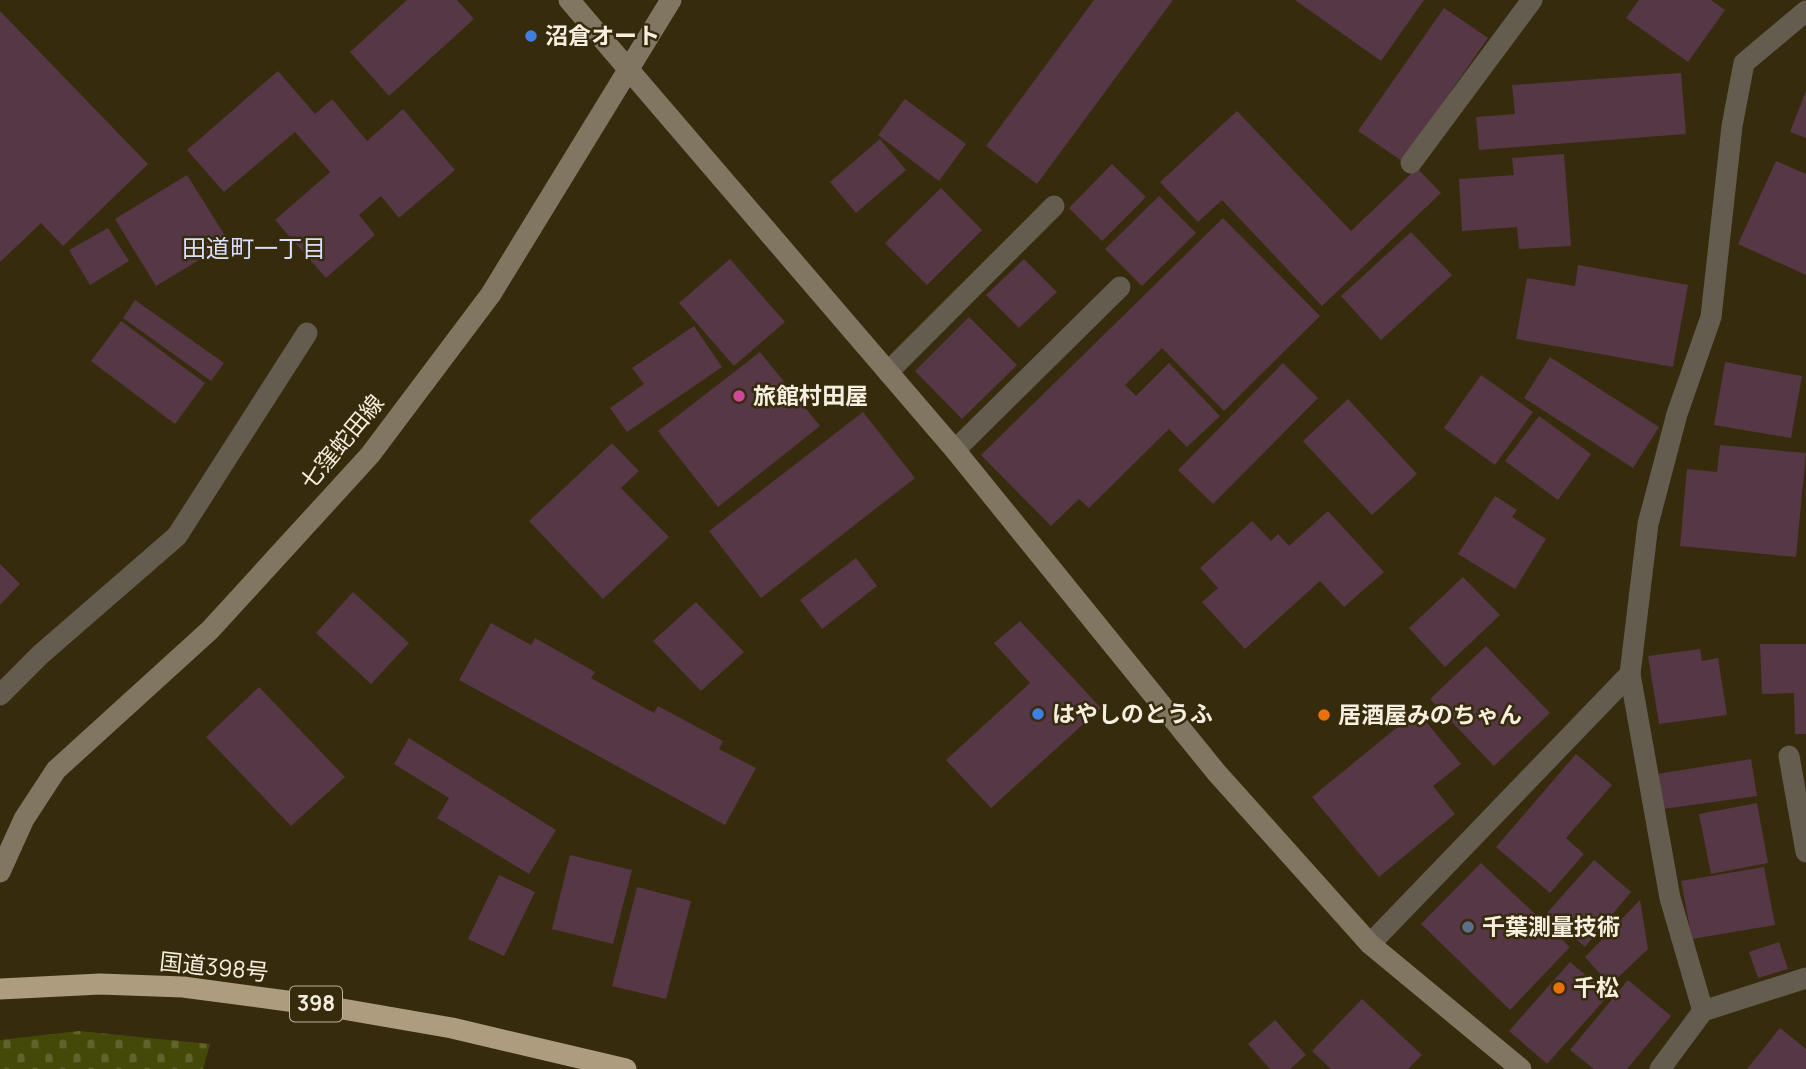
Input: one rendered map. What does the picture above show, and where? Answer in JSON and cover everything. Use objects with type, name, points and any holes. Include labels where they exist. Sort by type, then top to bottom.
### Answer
[{"type":"highway","name":"国道398号","points":[[0,989],[100,984],[183,987],[325,1006],[452,1028],[626,1069]]},
{"type":"street","points":[[569,0],[955,450],[1216,772],[1370,944],[1521,1069]]},
{"type":"street","name":"七窪蛇田線","points":[[0,872],[24,819],[56,770],[210,630],[370,454],[491,294],[671,0]]},
{"type":"street","points":[[1411,163],[1532,0]]},
{"type":"street","points":[[1703,1012],[1670,898],[1630,674],[1648,524],[1676,414],[1711,317],[1732,126],[1744,63],[1806,11]]},
{"type":"street","points":[[888,372],[1054,206]]},
{"type":"street","points":[[955,450],[1120,287]]},
{"type":"street","points":[[0,695],[40,655],[177,536],[307,333]]},
{"type":"street","points":[[1370,944],[1630,674]]},
{"type":"street","points":[[1789,756],[1806,852]]},
{"type":"street","points":[[1660,1069],[1703,1012],[1806,978]]},
{"type":"green space","points":[[79,1031],[210,1044],[203,1069],[0,1069],[0,1040]]},
{"type":"building","points":[[407,0],[457,0],[474,19],[389,96],[350,52]]},
{"type":"building","points":[[1094,0],[1173,0],[1037,184],[986,146]]},
{"type":"building","points":[[1295,0],[1424,0],[1381,61]]},
{"type":"building","points":[[1639,0],[1711,0],[1725,10],[1688,62],[1626,18]]},
{"type":"building","points":[[1444,8],[1488,38],[1402,161],[1358,131]]},
{"type":"building","points":[[0,11],[148,164],[63,246],[41,223],[0,262]]},
{"type":"building","points":[[278,71],[315,114],[332,99],[367,141],[403,109],[455,170],[399,218],[381,196],[359,215],[375,235],[326,278],[275,220],[330,172],[295,132],[224,192],[187,150]]},
{"type":"building","points":[[1681,73],[1686,134],[1479,150],[1476,117],[1515,114],[1512,85]]},
{"type":"building","points":[[1806,91],[1806,138],[1790,132]]},
{"type":"building","points":[[905,99],[966,144],[939,181],[878,135]]},
{"type":"building","points":[[1237,111],[1351,231],[1417,168],[1441,193],[1322,306],[1222,200],[1198,222],[1160,182]]},
{"type":"building","points":[[880,139],[906,170],[856,213],[830,182]]},
{"type":"building","points":[[1564,154],[1571,246],[1519,249],[1517,227],[1462,231],[1459,179],[1514,175],[1512,158]]},
{"type":"building","points":[[1776,161],[1806,174],[1806,275],[1738,244]]},
{"type":"building","points":[[1112,164],[1146,197],[1102,241],[1069,208]]},
{"type":"building","points":[[187,175],[229,242],[156,286],[115,219]]},
{"type":"building","points":[[941,188],[982,230],[927,285],[885,243]]},
{"type":"building","points":[[1159,196],[1196,233],[1142,286],[1105,249]]},
{"type":"building","points":[[1223,218],[1320,316],[1224,411],[1162,348],[1125,385],[1136,396],[1169,363],[1220,416],[1187,447],[1169,429],[1089,508],[1079,499],[1051,526],[981,455]]},
{"type":"building","points":[[108,228],[129,261],[90,285],[69,250]]},
{"type":"building","points":[[1411,232],[1452,275],[1381,340],[1341,296]]},
{"type":"building","points":[[730,259],[785,322],[734,366],[679,303]]},
{"type":"building","points":[[1024,259],[1057,292],[1019,328],[986,295]]},
{"type":"building","points":[[1578,265],[1688,285],[1673,367],[1516,339],[1527,278],[1575,286]]},
{"type":"building","points":[[135,300],[224,363],[211,381],[123,318]]},
{"type":"building","points":[[969,317],[1017,365],[962,419],[915,371]]},
{"type":"building","points":[[121,321],[205,383],[175,424],[91,361]]},
{"type":"building","points":[[694,326],[722,367],[627,432],[610,408],[644,384],[632,368]]},
{"type":"building","points":[[760,352],[820,426],[718,507],[658,431]]},
{"type":"building","points":[[1550,357],[1659,427],[1633,468],[1524,398]]},
{"type":"building","points":[[1725,362],[1802,376],[1791,438],[1714,425]]},
{"type":"building","points":[[1283,363],[1318,398],[1213,504],[1178,470]]},
{"type":"building","points":[[1481,375],[1533,412],[1495,465],[1444,428]]},
{"type":"building","points":[[1348,399],[1417,474],[1372,515],[1303,441]]},
{"type":"building","points":[[863,412],[915,478],[761,598],[709,531]]},
{"type":"building","points":[[1539,416],[1591,454],[1558,500],[1505,461]]},
{"type":"building","points":[[612,443],[639,471],[621,488],[669,537],[603,599],[529,521]]},
{"type":"building","points":[[1720,445],[1806,453],[1796,557],[1680,546],[1687,469],[1717,472]]},
{"type":"building","points":[[1495,496],[1517,510],[1512,517],[1546,539],[1515,589],[1458,554]]},
{"type":"building","points":[[1328,511],[1384,572],[1344,607],[1320,581],[1245,649],[1202,602],[1218,588],[1200,568],[1252,521],[1271,541],[1278,534],[1289,546]]},
{"type":"building","points":[[856,558],[877,586],[822,629],[800,600]]},
{"type":"building","points":[[0,564],[20,584],[0,605]]},
{"type":"building","points":[[1463,577],[1500,615],[1445,667],[1409,628]]},
{"type":"building","points":[[353,592],[409,643],[371,684],[316,633]]},
{"type":"building","points":[[696,602],[744,652],[701,691],[653,641]]},
{"type":"building","points":[[1020,621],[1101,708],[991,808],[946,760],[1030,683],[994,643]]},
{"type":"building","points":[[491,623],[531,645],[535,638],[595,672],[591,678],[654,713],[658,706],[723,741],[719,749],[756,768],[725,825],[459,680]]},
{"type":"building","points":[[1760,644],[1806,644],[1806,734],[1795,734],[1794,693],[1762,694]]},
{"type":"building","points":[[1486,646],[1550,713],[1494,766],[1430,699]]},
{"type":"building","points":[[1700,649],[1702,661],[1718,658],[1727,715],[1659,724],[1648,656]]},
{"type":"building","points":[[259,687],[345,777],[291,826],[206,737]]},
{"type":"building","points":[[1417,711],[1461,764],[1433,786],[1455,814],[1379,877],[1312,797]]},
{"type":"building","points":[[409,738],[556,830],[529,874],[437,818],[449,798],[394,764]]},
{"type":"building","points":[[1576,754],[1612,785],[1566,838],[1584,854],[1550,893],[1496,847]]},
{"type":"building","points":[[1751,759],[1757,796],[1663,809],[1657,774]]},
{"type":"building","points":[[1757,803],[1768,863],[1711,874],[1699,814]]},
{"type":"building","points":[[570,855],[632,870],[613,944],[552,929]]},
{"type":"building","points":[[1594,860],[1631,892],[1585,947],[1547,913]]},
{"type":"building","points":[[1481,863],[1570,947],[1510,1010],[1421,924]]},
{"type":"building","points":[[1764,867],[1775,925],[1692,939],[1681,881]]},
{"type":"building","points":[[499,875],[535,892],[504,956],[468,939]]},
{"type":"building","points":[[637,887],[691,901],[666,999],[612,986]]},
{"type":"building","points":[[1640,900],[1648,949],[1610,985],[1585,957]]},
{"type":"building","points":[[1779,942],[1788,969],[1758,978],[1749,952]]},
{"type":"building","points":[[1570,962],[1609,995],[1547,1064],[1509,1031]]},
{"type":"building","points":[[1628,980],[1671,1016],[1627,1069],[1594,1069],[1570,1050]]},
{"type":"building","points":[[1362,999],[1422,1055],[1408,1069],[1331,1069],[1312,1051]]},
{"type":"building","points":[[1275,1020],[1306,1055],[1290,1069],[1270,1069],[1248,1044]]},
{"type":"building","points":[[1780,1028],[1806,1049],[1806,1069],[1747,1069]]},
{"type":"place","name":"沼倉オート","points":[[531,36]]},
{"type":"place","name":"旅館村田屋","points":[[739,396]]},
{"type":"place","name":"はやしのとうふ","points":[[1038,714]]},
{"type":"place","name":"居酒屋みのちゃん","points":[[1324,715]]},
{"type":"place","name":"千葉測量技術","points":[[1468,927]]},
{"type":"place","name":"千松","points":[[1559,988]]},
{"type":"district","name":"田道町一丁目","points":[[254,249]]}]
